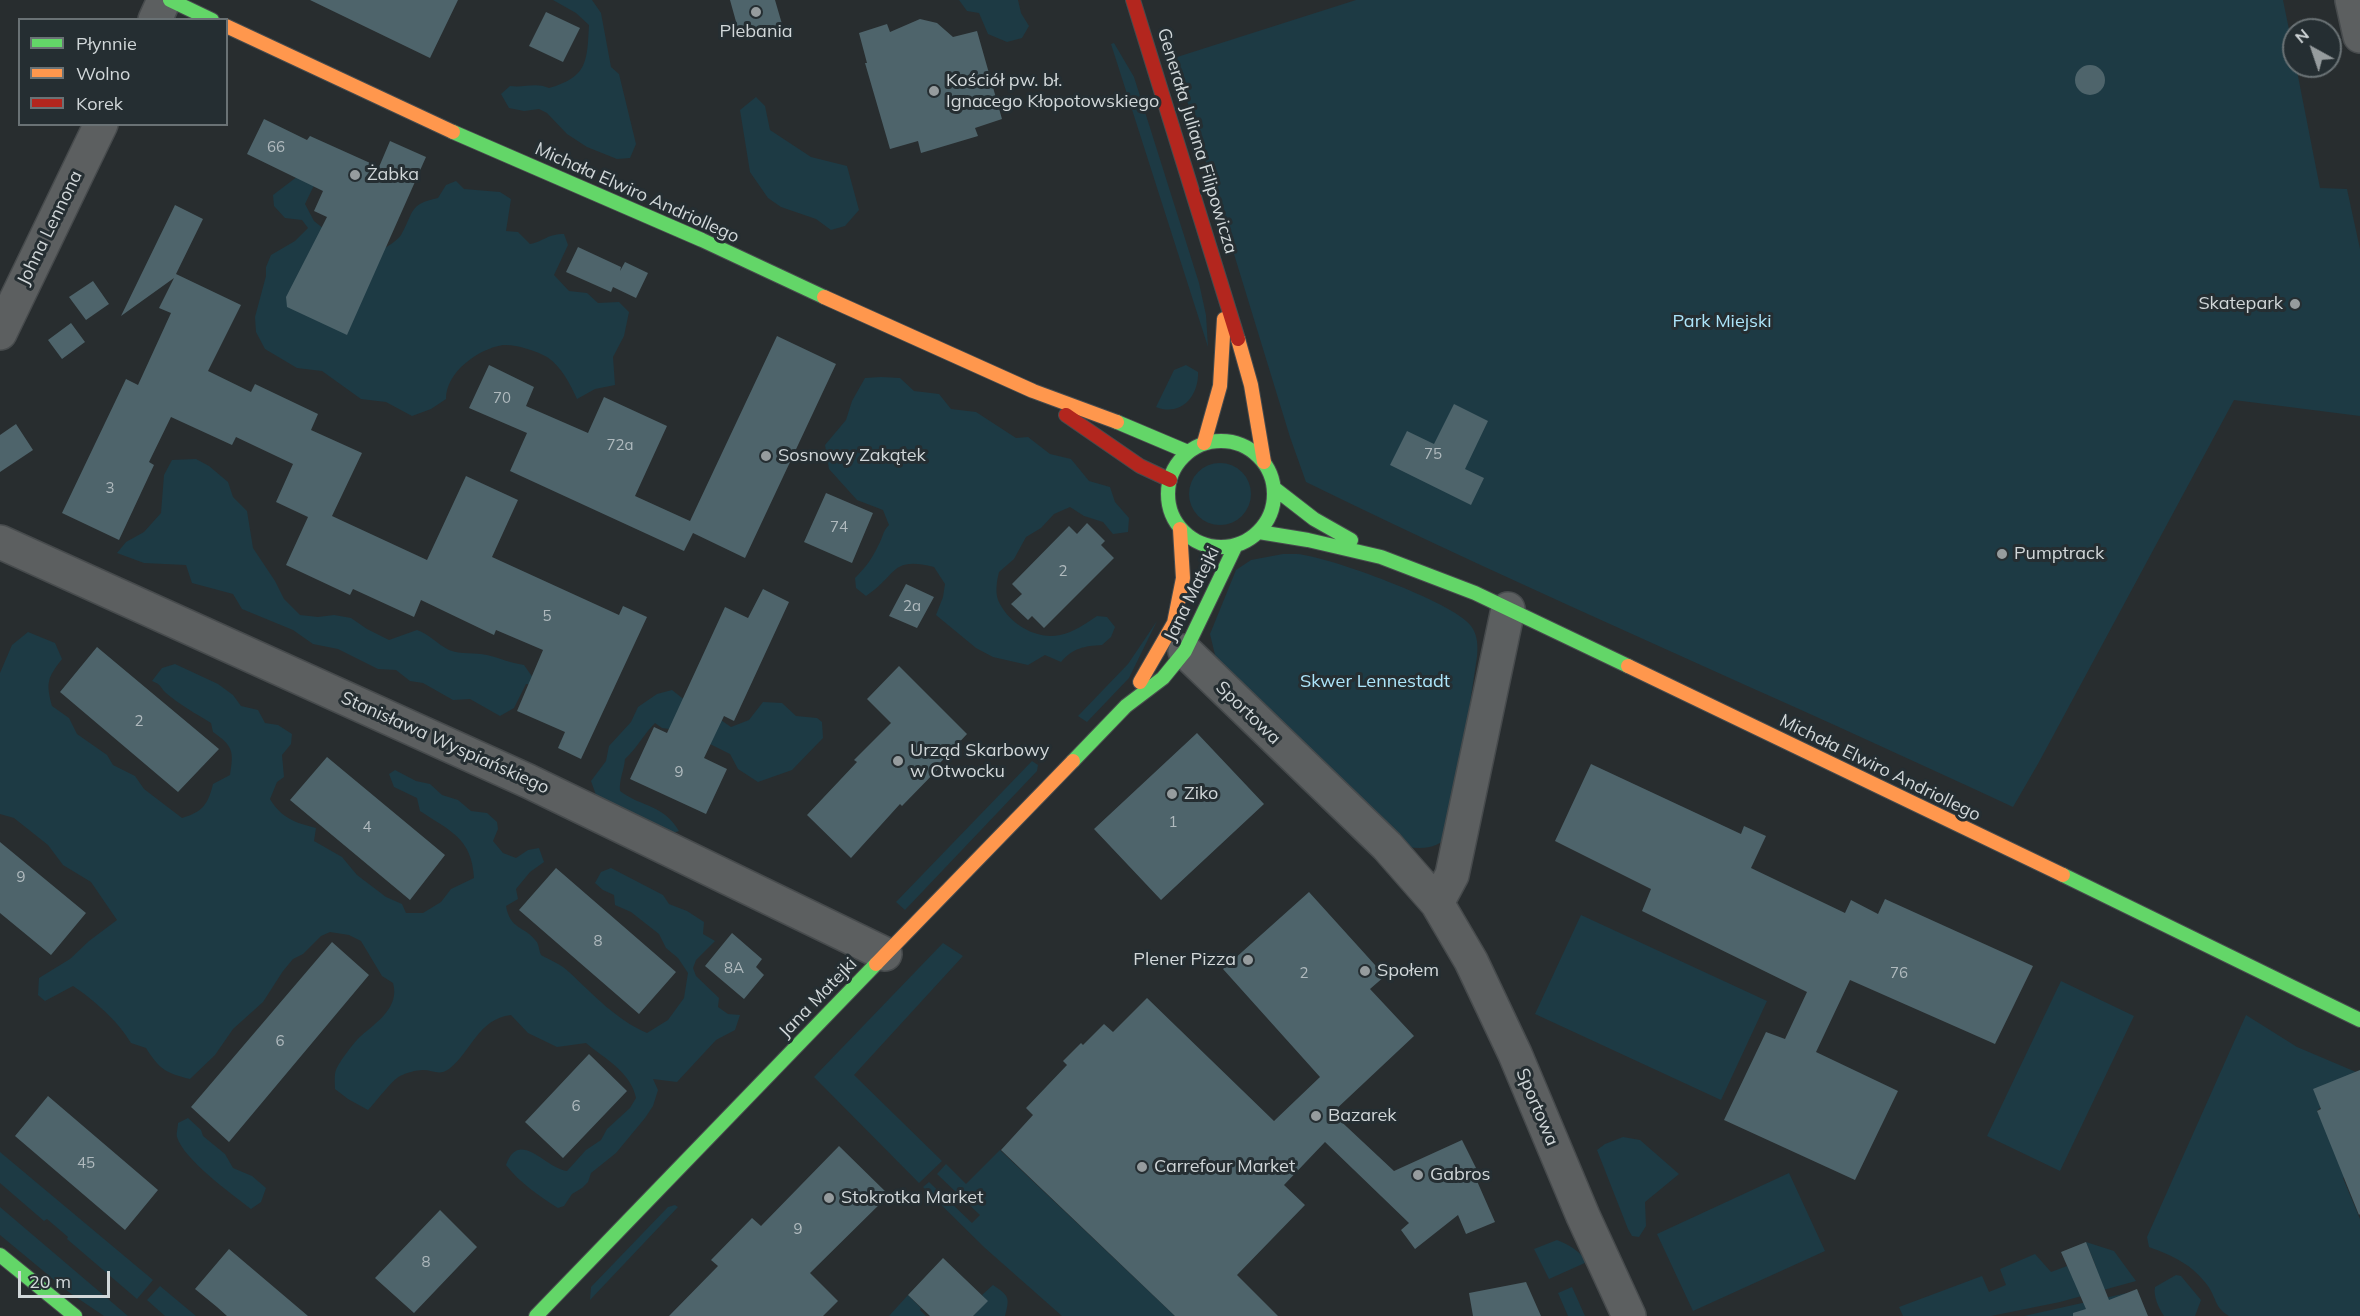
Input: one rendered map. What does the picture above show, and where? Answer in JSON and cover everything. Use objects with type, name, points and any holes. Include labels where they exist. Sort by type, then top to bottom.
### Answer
[{"type":"street","points":[[155,18],[164,0]]},
{"type":"street","points":[[170,0],[208,18]]},
{"type":"street","name":"Generała Juliana Filipowicza","points":[[1133,0],[1226,294],[1251,385],[1264,462]]},
{"type":"street","points":[[2352,0],[2360,36]]},
{"type":"street","name":"Michała Elwiro Andriollego","points":[[228,27],[437,125],[702,240],[922,343],[1033,391],[1154,436],[1188,452]]},
{"type":"street","name":"Johna Lennona","points":[[0,333],[100,126]]},
{"type":"street","points":[[1204,443],[1220,386],[1226,294]]},
{"type":"street","name":"Michała Elwiro Andriollego","points":[[1033,391],[1140,466],[1170,480]]},
{"type":"street","points":[[1227,441],[1248,447],[1264,462],[1274,488],[1274,504],[1268,519],[1259,532],[1236,545],[1216,547],[1196,541],[1180,529],[1172,514],[1168,497],[1170,480],[1176,464],[1188,452],[1204,443],[1227,441]]},
{"type":"street","name":"Michała Elwiro Andriollego","points":[[1274,488],[1314,519],[1381,557]]},
{"type":"street","name":"Jana Matejki","points":[[1126,706],[1174,623],[1183,578],[1180,529]]},
{"type":"street","name":"Michała Elwiro Andriollego","points":[[1259,532],[1308,540],[1381,557],[1475,593],[2229,954],[2360,1020]]},
{"type":"street","name":"Stanisława Wyspiańskiego","points":[[0,542],[528,781],[885,954]]},
{"type":"street","name":"Jana Matejki","points":[[536,1316],[1126,706],[1163,678],[1185,651],[1236,545]]},
{"type":"street","points":[[1437,903],[1452,875],[1508,609]]},
{"type":"street","name":"Sportowa","points":[[1185,651],[1387,846],[1437,903],[1471,961],[1515,1054],[1629,1316]]},
{"type":"street","points":[[0,1255],[75,1316]]},
{"type":"green space","points":[[553,0],[592,0],[601,13],[611,67],[619,74],[636,144],[630,158],[617,159],[587,147],[567,134],[547,113],[539,109],[524,111],[509,108],[501,94],[510,86],[539,85],[549,88],[562,84],[578,73],[583,66],[586,58],[589,25],[576,13]]},
{"type":"green space","points":[[959,0],[1018,0],[1021,13],[1029,26],[1022,38],[1007,42],[988,34],[979,13],[967,11]]},
{"type":"green space","name":"Park Miejski","points":[[1356,0],[2283,0],[2287,18],[2282,18],[2282,78],[2298,78],[2320,188],[2347,189],[2360,249],[2360,416],[2234,400],[2013,807],[1570,606],[1306,482],[1290,437],[1174,58]]},
{"type":"green space","points":[[1114,43],[1134,77],[1199,283],[1206,315],[1208,347],[1111,44]]},
{"type":"green space","points":[[756,97],[765,106],[770,130],[811,157],[847,166],[859,210],[845,226],[831,230],[816,219],[781,207],[768,198],[750,172],[740,110]]},
{"type":"green space","points":[[302,173],[319,175],[305,204],[314,221],[324,229],[382,250],[399,237],[413,210],[421,203],[438,198],[446,185],[456,181],[464,189],[500,192],[511,199],[506,231],[518,232],[530,244],[554,235],[564,234],[568,245],[554,275],[569,291],[587,293],[598,303],[619,302],[629,312],[624,336],[613,357],[615,385],[595,389],[577,399],[561,371],[547,357],[526,348],[503,345],[484,351],[465,363],[451,380],[446,399],[431,409],[412,416],[386,402],[361,399],[322,371],[297,368],[265,349],[256,332],[255,317],[266,276],[266,267],[271,255],[295,241],[308,228],[302,220],[285,218],[274,206],[273,195]]},
{"type":"green space","points":[[1186,365],[1198,372],[1198,381],[1192,396],[1181,407],[1165,409],[1156,407],[1174,370]]},
{"type":"green space","points":[[865,378],[900,378],[914,391],[939,394],[951,409],[976,412],[1016,438],[1028,437],[1050,454],[1071,459],[1089,481],[1110,487],[1115,502],[1129,518],[1128,532],[1113,534],[1103,522],[1084,516],[1070,507],[1054,514],[1041,528],[1026,537],[1014,559],[999,572],[997,586],[998,600],[1008,616],[1023,628],[1041,635],[1065,634],[1097,616],[1107,617],[1115,627],[1111,637],[1102,645],[1079,649],[1061,662],[1045,655],[1028,665],[993,657],[976,648],[936,615],[945,584],[934,567],[920,564],[902,566],[866,596],[856,588],[855,578],[871,559],[889,525],[883,510],[857,500],[829,469],[825,445],[846,420],[852,401]]},
{"type":"green space","points":[[196,459],[209,466],[228,482],[233,497],[247,511],[253,548],[284,599],[300,615],[318,617],[334,615],[351,618],[389,640],[417,630],[454,652],[487,655],[524,665],[538,685],[526,684],[514,708],[500,716],[470,699],[453,700],[423,683],[410,681],[396,670],[378,669],[338,649],[313,644],[293,630],[242,609],[233,594],[192,583],[186,565],[144,563],[117,553],[126,542],[144,532],[161,513],[164,475],[172,460]]},
{"type":"green space","points":[[1220,463],[1232,465],[1242,472],[1249,482],[1251,494],[1249,506],[1242,516],[1232,523],[1220,525],[1208,523],[1198,516],[1191,506],[1189,494],[1191,482],[1198,472],[1208,465]]},
{"type":"green space","name":"Skwer Lennestadt","points":[[1283,554],[1297,554],[1335,563],[1390,582],[1442,605],[1460,616],[1475,633],[1477,657],[1450,834],[1437,845],[1426,848],[1408,847],[1216,659],[1210,634],[1236,570],[1251,560]]},
{"type":"green space","points":[[1157,621],[1129,678],[1087,722],[1078,716],[1128,664]]},
{"type":"green space","points":[[28,632],[55,643],[62,659],[49,681],[52,706],[69,718],[77,734],[107,755],[113,765],[135,776],[144,789],[182,818],[203,807],[213,784],[230,775],[232,755],[225,741],[213,732],[211,723],[176,701],[152,681],[162,668],[175,664],[218,684],[233,695],[241,706],[258,710],[265,723],[278,725],[292,734],[291,744],[282,755],[284,777],[277,782],[270,799],[279,811],[290,819],[316,828],[314,841],[342,857],[357,875],[386,897],[402,904],[406,913],[423,913],[441,902],[451,889],[474,878],[469,853],[464,844],[450,830],[420,811],[417,798],[394,787],[389,774],[395,770],[416,781],[430,784],[442,795],[458,800],[471,811],[487,813],[497,822],[498,829],[493,841],[503,853],[516,858],[528,850],[539,848],[544,862],[530,872],[516,889],[518,899],[506,906],[508,914],[514,924],[532,936],[538,944],[541,955],[566,969],[615,1014],[647,1033],[668,1020],[684,998],[688,973],[678,958],[666,948],[659,934],[631,912],[615,905],[614,895],[595,883],[601,872],[611,868],[663,895],[669,904],[687,911],[704,922],[703,934],[715,941],[696,960],[693,968],[696,976],[719,998],[718,1007],[728,1014],[740,1015],[735,1030],[716,1040],[677,1082],[653,1079],[658,1090],[653,1106],[645,1118],[616,1153],[591,1173],[588,1182],[572,1194],[564,1206],[558,1208],[530,1189],[506,1165],[511,1155],[518,1150],[525,1150],[567,1171],[586,1150],[601,1140],[607,1129],[630,1108],[636,1098],[623,1073],[586,1043],[557,1047],[528,1033],[511,1015],[500,1018],[483,1029],[449,1069],[439,1072],[417,1071],[400,1076],[368,1110],[335,1089],[335,1072],[355,1042],[386,1013],[394,992],[393,983],[382,976],[361,941],[349,935],[330,932],[321,936],[303,954],[293,959],[263,1002],[233,1029],[215,1055],[190,1079],[169,1072],[155,1061],[146,1048],[131,1043],[105,1012],[73,986],[45,1001],[38,995],[39,978],[70,959],[117,920],[91,882],[63,865],[48,845],[14,818],[0,814],[0,673],[12,645]]},
{"type":"green space","points":[[672,690],[691,705],[731,727],[749,720],[763,702],[782,703],[796,716],[817,718],[822,722],[823,738],[792,770],[758,782],[738,769],[730,754],[684,731],[662,728],[655,723],[625,759],[620,791],[666,816],[679,831],[673,833],[606,802],[596,795],[591,781],[606,761],[609,746],[631,722],[638,707],[657,694]]},
{"type":"green space","points":[[1032,761],[1038,765],[1037,771],[905,910],[896,902]]},
{"type":"green space","points":[[1581,915],[1767,1001],[1721,1100],[1535,1014]]},
{"type":"green space","points":[[943,943],[963,956],[854,1075],[942,1161],[919,1183],[814,1077]]},
{"type":"green space","points":[[2061,981],[2134,1016],[2060,1171],[1987,1136]]},
{"type":"green space","points":[[2246,1015],[2297,1047],[2356,1072],[2317,1111],[2347,1175],[2343,1178],[2360,1219],[2360,1316],[2229,1316],[2218,1306],[2202,1278],[2189,1266],[2149,1247],[2147,1237]]},
{"type":"green space","points":[[188,1118],[201,1130],[203,1136],[225,1154],[233,1168],[252,1176],[266,1188],[261,1202],[251,1209],[189,1156],[177,1136],[178,1123]]},
{"type":"green space","points":[[1623,1137],[1640,1140],[1679,1174],[1645,1202],[1646,1226],[1639,1237],[1632,1236],[1628,1229],[1597,1150]]},
{"type":"green space","points":[[1000,1150],[1175,1316],[1062,1316],[985,1248],[923,1187],[929,1182],[972,1223],[980,1215],[937,1174],[946,1164],[966,1184]]},
{"type":"green space","points":[[0,1152],[153,1280],[137,1299],[47,1219],[44,1221],[0,1183]]},
{"type":"green space","points":[[1789,1173],[1825,1251],[1693,1311],[1657,1234]]},
{"type":"green space","points":[[675,1205],[678,1207],[590,1300],[591,1287],[668,1207]]},
{"type":"green space","points":[[0,1207],[128,1316],[104,1316],[70,1293],[0,1235]]},
{"type":"green space","points":[[1557,1240],[1574,1249],[1587,1262],[1549,1279],[1534,1249]]},
{"type":"green space","points":[[2086,1242],[2114,1251],[2136,1281],[2060,1302],[1991,1316],[1903,1316],[1899,1307],[1982,1276],[1989,1292],[2006,1285],[2000,1269],[2035,1254],[2051,1272],[2067,1266],[2072,1276],[2096,1267]]},
{"type":"green space","points":[[2176,1275],[2181,1276],[2201,1300],[2195,1316],[2164,1316],[2158,1306],[2155,1287]]},
{"type":"green space","points":[[993,1285],[1007,1297],[1005,1316],[973,1316],[987,1301],[982,1295]]},
{"type":"green space","points":[[160,1286],[196,1316],[165,1316],[147,1300]]},
{"type":"green space","points":[[1572,1287],[1585,1316],[1568,1316],[1558,1293]]},
{"type":"green space","points":[[2127,1293],[2096,1316],[2024,1316]]},
{"type":"green space","points":[[908,1295],[926,1316],[889,1316]]},
{"type":"building","points":[[310,0],[458,0],[430,58]]},
{"type":"building","name":"Plebania","points":[[730,0],[775,0],[782,24],[740,36]]},
{"type":"building","points":[[546,12],[580,28],[563,62],[529,46]]},
{"type":"building","name":"Kościół pw. bł. Ignacego Kłopotowskiego","points":[[920,19],[937,23],[953,37],[977,31],[1002,119],[975,128],[978,136],[921,153],[918,141],[890,149],[865,63],[867,63],[859,33],[887,24],[890,32]]},
{"type":"building","points":[[2090,65],[2101,69],[2105,80],[2101,91],[2090,95],[2079,91],[2075,80],[2079,69]]},
{"type":"building","points":[[264,119],[307,140],[310,136],[379,167],[390,141],[426,157],[347,335],[287,307],[286,297],[327,217],[314,211],[323,191],[247,154]]},
{"type":"building","points":[[175,205],[203,219],[176,274],[241,305],[208,371],[251,392],[255,384],[318,414],[311,430],[362,453],[332,516],[427,560],[466,476],[518,500],[492,557],[619,615],[623,606],[647,617],[581,759],[558,748],[565,732],[517,711],[543,650],[496,630],[494,635],[421,600],[414,617],[353,589],[350,595],[286,565],[308,517],[276,502],[293,464],[236,437],[232,445],[171,417],[149,462],[154,465],[119,540],[62,513],[126,379],[138,385],[171,313],[159,308],[174,278],[121,316]]},
{"type":"building","points":[[578,247],[621,267],[620,271],[625,262],[648,273],[636,298],[613,287],[611,292],[566,272]]},
{"type":"building","points":[[93,281],[109,304],[86,320],[69,297]]},
{"type":"building","points":[[71,323],[85,342],[62,359],[48,340]]},
{"type":"building","points":[[777,336],[836,364],[745,558],[693,533],[684,551],[510,471],[527,433],[469,408],[489,365],[534,387],[526,406],[588,433],[604,397],[667,426],[635,496],[690,521]]},
{"type":"building","points":[[1454,404],[1488,421],[1465,469],[1484,478],[1471,505],[1390,465],[1407,431],[1434,444]]},
{"type":"building","points":[[16,424],[33,450],[0,472],[0,435]]},
{"type":"building","points":[[826,493],[873,513],[852,563],[804,542]]},
{"type":"building","points":[[1087,523],[1105,541],[1101,545],[1114,558],[1044,628],[1032,616],[1028,620],[1011,604],[1022,594],[1012,584],[1069,526],[1077,534]]},
{"type":"building","points":[[906,584],[934,597],[917,628],[889,616]]},
{"type":"building","points":[[763,589],[789,602],[734,721],[724,716],[704,758],[727,769],[706,814],[630,779],[654,727],[667,733],[725,607],[748,618]]},
{"type":"building","points":[[97,647],[219,749],[178,792],[60,692]]},
{"type":"building","name":"Urząd Skarbowy w Otwocku","points":[[899,666],[967,734],[939,764],[941,766],[902,806],[900,804],[851,858],[807,815],[857,762],[854,760],[891,723],[867,699]]},
{"type":"building","points":[[1197,733],[1264,804],[1161,900],[1094,829]]},
{"type":"building","points":[[327,757],[445,855],[410,900],[290,800]]},
{"type":"building","points":[[1591,764],[1741,834],[1744,826],[1766,836],[1751,868],[1845,913],[1851,900],[1878,914],[1885,899],[2033,966],[1995,1044],[1850,980],[1816,1052],[1898,1091],[1855,1180],[1724,1120],[1766,1032],[1785,1039],[1807,992],[1642,911],[1651,889],[1555,841]]},
{"type":"building","points":[[0,842],[86,913],[51,955],[0,913]]},
{"type":"building","points":[[556,868],[676,972],[639,1014],[519,910]]},
{"type":"building","points":[[1309,892],[1385,976],[1370,989],[1414,1036],[1332,1113],[1394,1171],[1462,1140],[1477,1170],[1473,1172],[1495,1222],[1466,1234],[1458,1215],[1415,1249],[1401,1230],[1409,1223],[1325,1142],[1284,1185],[1305,1205],[1237,1275],[1278,1316],[1175,1316],[1001,1150],[1033,1115],[1026,1108],[1067,1065],[1063,1061],[1104,1024],[1113,1032],[1147,998],[1274,1121],[1320,1077],[1223,969]]},
{"type":"building","points":[[732,933],[762,959],[756,967],[764,975],[744,999],[705,966]]},
{"type":"building","points":[[332,942],[369,975],[229,1142],[191,1107]]},
{"type":"building","points":[[589,1054],[627,1091],[563,1158],[525,1122]]},
{"type":"building","points":[[2360,1070],[2359,1215],[2317,1111],[2321,1109],[2313,1089]]},
{"type":"building","points":[[48,1096],[158,1190],[125,1230],[15,1136]]},
{"type":"building","points":[[839,1146],[889,1195],[810,1273],[838,1301],[823,1316],[669,1316],[718,1266],[711,1260],[752,1218],[761,1226]]},
{"type":"building","points":[[440,1210],[477,1247],[414,1313],[375,1278]]},
{"type":"building","points":[[2086,1242],[2109,1300],[2137,1289],[2148,1316],[2073,1316],[2073,1313],[2086,1309],[2061,1252]]},
{"type":"building","points":[[229,1249],[308,1316],[227,1316],[195,1289]]},
{"type":"building","points":[[943,1258],[988,1301],[973,1316],[930,1316],[908,1295]]},
{"type":"building","points":[[1526,1282],[1541,1316],[1473,1316],[1469,1293]]},
{"type":"traffic: fast","points":[[170,0],[208,18]]},
{"type":"traffic: fast","points":[[453,132],[702,240],[824,297]]},
{"type":"traffic: fast","points":[[1117,422],[1188,452]]},
{"type":"traffic: fast","points":[[1221,441],[1241,445],[1258,457],[1270,474],[1274,494],[1270,514],[1258,531],[1241,543],[1221,547],[1201,543],[1184,531],[1172,514],[1168,494],[1172,474],[1184,457],[1201,445],[1221,441]]},
{"type":"traffic: fast","points":[[1274,488],[1314,519],[1351,540]]},
{"type":"traffic: fast","points":[[1259,532],[1308,540],[1381,557],[1475,593],[1628,666]]},
{"type":"traffic: fast","points":[[1073,761],[1126,706],[1163,678],[1185,651],[1236,545]]},
{"type":"traffic: fast","points":[[2063,875],[2360,1020]]},
{"type":"traffic: fast","points":[[536,1316],[876,964]]},
{"type":"traffic: fast","points":[[0,1255],[75,1316]]},
{"type":"traffic: slow","points":[[228,27],[453,132]]},
{"type":"traffic: slow","points":[[824,297],[1033,391],[1117,422]]},
{"type":"traffic: slow","points":[[1204,443],[1220,386],[1224,319]]},
{"type":"traffic: slow","points":[[1238,339],[1251,385],[1264,462]]},
{"type":"traffic: slow","points":[[1140,682],[1174,623],[1183,578],[1180,529]]},
{"type":"traffic: slow","points":[[1628,666],[2063,875]]},
{"type":"traffic: slow","points":[[876,964],[1073,761]]},
{"type":"traffic: jam","points":[[1133,0],[1238,339]]},
{"type":"traffic: jam","points":[[1066,415],[1140,466],[1170,480]]},
{"type":"place","name":"Plebania","points":[[756,12]]},
{"type":"place","name":"Kościół pw. bł. Ignacego Kłopotowskiego","points":[[934,91]]},
{"type":"place","name":"Żabka","points":[[355,175]]},
{"type":"place","name":"Skatepark","points":[[2295,304]]},
{"type":"place","name":"Sosnowy Zakątek","points":[[766,456]]},
{"type":"place","name":"Pumptrack","points":[[2002,554]]},
{"type":"place","name":"Urząd Skarbowy w Otwocku","points":[[898,761]]},
{"type":"place","name":"Ziko","points":[[1172,794]]},
{"type":"place","name":"Plener Pizza","points":[[1248,960]]},
{"type":"place","name":"Społem","points":[[1365,971]]},
{"type":"place","name":"Bazarek","points":[[1316,1116]]},
{"type":"place","name":"Carrefour Market","points":[[1142,1167]]},
{"type":"place","name":"Gabros","points":[[1418,1175]]},
{"type":"place","name":"Stokrotka Market","points":[[829,1198]]}]
